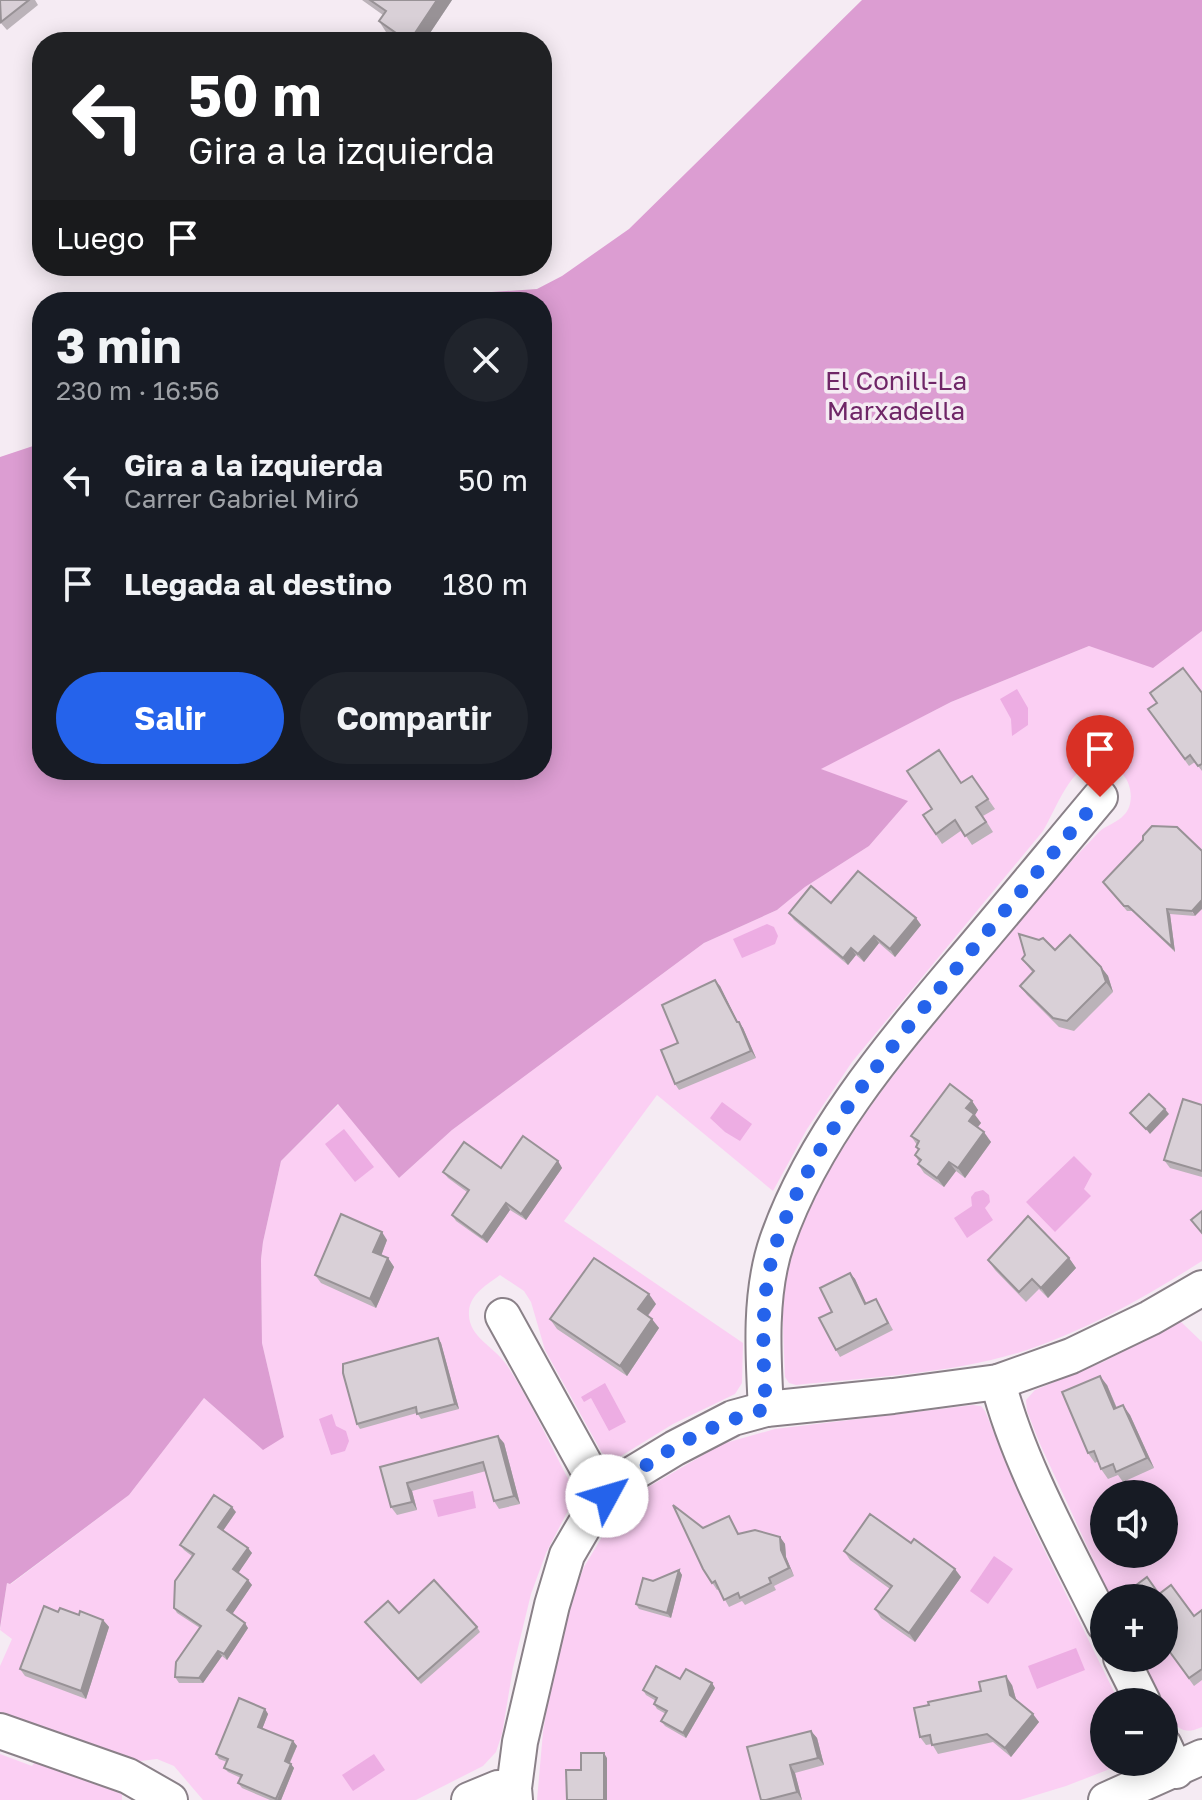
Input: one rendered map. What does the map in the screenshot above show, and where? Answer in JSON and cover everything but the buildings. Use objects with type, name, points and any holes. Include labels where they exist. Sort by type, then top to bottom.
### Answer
[{"type":"street","points":[[766,1409],[765,1289],[777,1242],[799,1188],[841,1118],[900,1036],[1100,797]]},
{"type":"street","points":[[469,1800],[498,1788],[515,1794],[520,1742],[567,1555],[607,1496],[632,1474],[733,1418],[766,1409],[998,1382],[1071,1356],[1150,1318],[1202,1288]]},
{"type":"street","points":[[503,1316],[596,1484],[607,1496]]},
{"type":"street","points":[[998,1382],[1042,1498],[1090,1596]]},
{"type":"street","points":[[0,1731],[128,1776],[170,1800]]},
{"type":"street","points":[[1106,1800],[1181,1758]]},
{"type":"shaded area","points":[[1202,631],[1202,1261],[1095,1322],[1050,1342],[999,1358],[912,1374],[796,1385],[789,1383],[785,1377],[783,1325],[787,1274],[816,1196],[860,1122],[912,1052],[1064,870],[1099,832],[1121,818],[1127,810],[1131,793],[1124,776],[1105,764],[1092,764],[1072,780],[1043,831],[852,1062],[807,1129],[773,1191],[657,1095],[564,1221],[743,1343],[742,1383],[735,1394],[673,1424],[621,1456],[611,1458],[602,1453],[545,1350],[531,1302],[524,1291],[500,1275],[473,1299],[469,1311],[472,1328],[501,1358],[515,1378],[573,1488],[574,1499],[546,1553],[531,1594],[513,1668],[502,1734],[496,1752],[483,1766],[416,1800],[203,1800],[174,1766],[157,1759],[133,1762],[0,1712],[0,1666],[12,1639],[0,1630],[7,1583],[11,1584],[129,1495],[204,1398],[262,1449],[284,1437],[262,1343],[263,1242],[281,1161],[339,1104],[399,1178],[452,1130],[704,943],[777,910],[805,887],[869,846],[907,802],[820,769],[951,702],[1089,646],[1154,666]]},
{"type":"shaded area","points":[[1017,689],[1028,708],[1028,725],[1012,736],[1011,719],[1000,699]]},
{"type":"shaded area","points":[[767,924],[774,927],[778,936],[775,944],[742,958],[733,939]]},
{"type":"shaded area","points":[[722,1102],[752,1124],[740,1141],[710,1118]]},
{"type":"shaded area","points":[[344,1129],[374,1167],[355,1182],[325,1144]]},
{"type":"shaded area","points":[[1074,1156],[1092,1174],[1084,1189],[1091,1196],[1055,1232],[1026,1202]]},
{"type":"shaded area","points":[[983,1190],[989,1195],[990,1202],[985,1208],[993,1220],[967,1238],[954,1218],[972,1206],[971,1197],[975,1192]]},
{"type":"shaded area","points":[[1180,1321],[1202,1342],[1202,1727],[1182,1730],[1178,1727],[1178,1688],[1155,1688],[1147,1672],[1178,1672],[1178,1584],[1105,1584],[1097,1568],[1178,1568],[1178,1480],[1090,1480],[1090,1552],[1027,1411],[1026,1400],[1035,1390],[1103,1362]]},
{"type":"shaded area","points":[[605,1383],[626,1422],[609,1431],[591,1398],[584,1402],[581,1397]]},
{"type":"shaded area","points":[[981,1406],[1032,1525],[1090,1643],[1090,1672],[1104,1672],[1112,1688],[1090,1688],[1092,1776],[1020,1800],[537,1800],[553,1669],[584,1567],[611,1522],[645,1489],[722,1444],[775,1429]]},
{"type":"shaded area","points":[[332,1414],[336,1426],[346,1431],[349,1441],[345,1451],[331,1455],[319,1419]]},
{"type":"shaded area","points":[[473,1491],[476,1508],[438,1517],[433,1500]]},
{"type":"shaded area","points":[[994,1556],[1013,1569],[988,1604],[970,1591]]},
{"type":"shaded area","points":[[1076,1648],[1085,1670],[1037,1689],[1028,1666]]},
{"type":"shaded area","points":[[0,1754],[32,1766],[37,1759],[122,1791],[122,1800],[0,1800]]},
{"type":"shaded area","points":[[374,1754],[385,1770],[353,1791],[342,1775]]},
{"type":"green space","name":"El Conill-La Marxadella","points":[[862,0],[1202,0],[1202,631],[1153,668],[1089,646],[951,702],[821,769],[908,801],[869,846],[805,887],[777,910],[704,943],[452,1130],[399,1178],[338,1104],[281,1161],[263,1242],[262,1343],[284,1437],[263,1450],[204,1398],[129,1495],[10,1584],[7,1583],[0,1628],[0,457],[32,446],[32,780],[552,780],[552,292],[492,292],[537,289],[562,276],[629,229]]},
{"type":"route","points":[[607,1496],[632,1474],[675,1448],[733,1418],[766,1409],[765,1289],[777,1242],[799,1188],[841,1118],[900,1036],[1100,797]]}]
